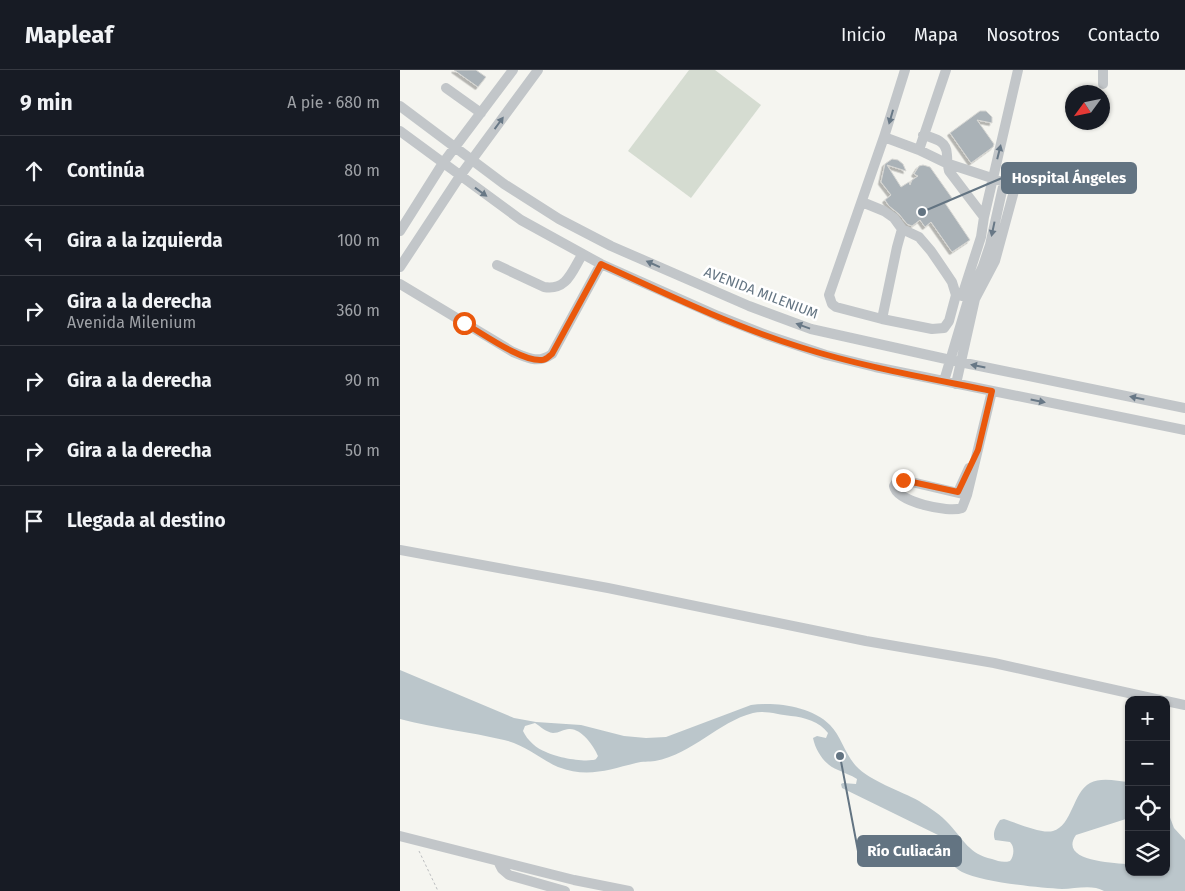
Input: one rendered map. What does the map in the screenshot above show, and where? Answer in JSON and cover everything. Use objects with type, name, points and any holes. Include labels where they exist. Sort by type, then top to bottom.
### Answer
[{"type":"street","points":[[400,231],[454,147],[514,70]]},
{"type":"street","points":[[400,267],[460,176],[538,70]]},
{"type":"street","points":[[884,137],[919,150],[946,163],[1004,182],[990,245],[983,266],[944,328],[932,328],[882,319],[836,307],[832,304],[829,295],[884,137],[904,70]]},
{"type":"street","points":[[919,150],[946,70]]},
{"type":"street","points":[[944,381],[981,237],[1018,70]]},
{"type":"street","points":[[1103,70],[1103,84]]},
{"type":"street","points":[[446,88],[481,113]]},
{"type":"street","name":"AVENIDA MILENIUM","points":[[400,106],[525,198],[559,219],[611,246],[749,306],[811,329],[950,360],[1185,408]]},
{"type":"street","points":[[400,131],[521,220],[582,255],[718,316],[799,347],[875,367],[1185,430]]},
{"type":"street","points":[[923,135],[938,139],[943,143],[948,153],[946,163],[952,177],[984,217]]},
{"type":"street","points":[[862,202],[884,211],[894,218],[902,229],[919,238],[965,297],[960,362],[956,384]]},
{"type":"street","points":[[882,319],[902,229]]},
{"type":"street","points":[[497,265],[544,287],[552,288],[559,287],[565,283],[582,255]]},
{"type":"street","points":[[400,284],[513,352],[530,359],[544,360],[552,354],[601,264]]},
{"type":"street","points":[[963,493],[901,480],[897,481],[894,486],[896,492],[909,501],[954,510],[962,508],[963,493],[978,450],[992,391]]},
{"type":"street","points":[[400,550],[608,588],[866,641],[994,663],[1142,696]]},
{"type":"street","points":[[1170,702],[1185,705]]},
{"type":"street","points":[[400,836],[629,891]]},
{"type":"street","points":[[498,861],[504,872],[512,877],[565,891]]},
{"type":"path","points":[[413,839],[438,891]]},
{"type":"shaded area","points":[[689,70],[715,70],[761,105],[691,198],[628,151]]},
{"type":"shaded area","points":[[400,670],[514,718],[536,722],[581,725],[624,736],[666,737],[751,705],[771,704],[792,707],[813,713],[830,725],[852,761],[862,771],[877,781],[927,806],[946,821],[972,850],[984,857],[998,861],[1010,861],[1013,852],[1013,846],[1010,842],[995,840],[994,832],[1000,820],[1004,819],[1042,831],[1053,831],[1059,828],[1069,816],[1084,787],[1094,781],[1125,781],[1125,819],[1076,835],[1072,844],[1074,850],[1090,859],[1125,864],[1125,876],[1170,876],[1170,818],[1174,828],[1185,840],[1185,891],[1104,891],[1089,887],[1062,889],[1026,886],[996,882],[962,872],[952,864],[947,843],[938,835],[842,788],[841,784],[856,784],[857,779],[833,768],[825,761],[816,748],[813,738],[817,736],[826,738],[828,733],[816,723],[801,718],[767,712],[753,713],[728,723],[681,752],[669,757],[597,772],[578,772],[558,767],[511,742],[400,719]],"holes":[[[535,723],[553,733],[574,729],[582,734],[598,756],[594,760],[582,760],[550,754],[530,741],[523,731],[525,726]]]},
{"type":"building","points":[[454,70],[476,70],[486,77],[478,87]]},
{"type":"building","points":[[980,111],[986,111],[992,117],[992,123],[977,120],[994,144],[993,147],[971,163],[950,133]]},
{"type":"building","points":[[892,159],[898,160],[903,164],[906,171],[887,165],[901,187],[909,182],[910,185],[912,180],[918,176],[914,174],[919,166],[930,167],[952,198],[945,203],[970,240],[952,252],[931,222],[925,227],[920,220],[912,226],[907,224],[889,206],[885,200],[891,195],[881,182],[885,164]]},
{"type":"place","name":"Hospital Ángeles","points":[[922,212]]},
{"type":"place","name":"Río Culiacán","points":[[840,756]]},
{"type":"route","points":[[464,323],[513,352],[530,359],[544,360],[552,354],[601,264],[718,316],[799,347],[875,367],[992,391],[978,450],[958,492],[903,480]]}]
